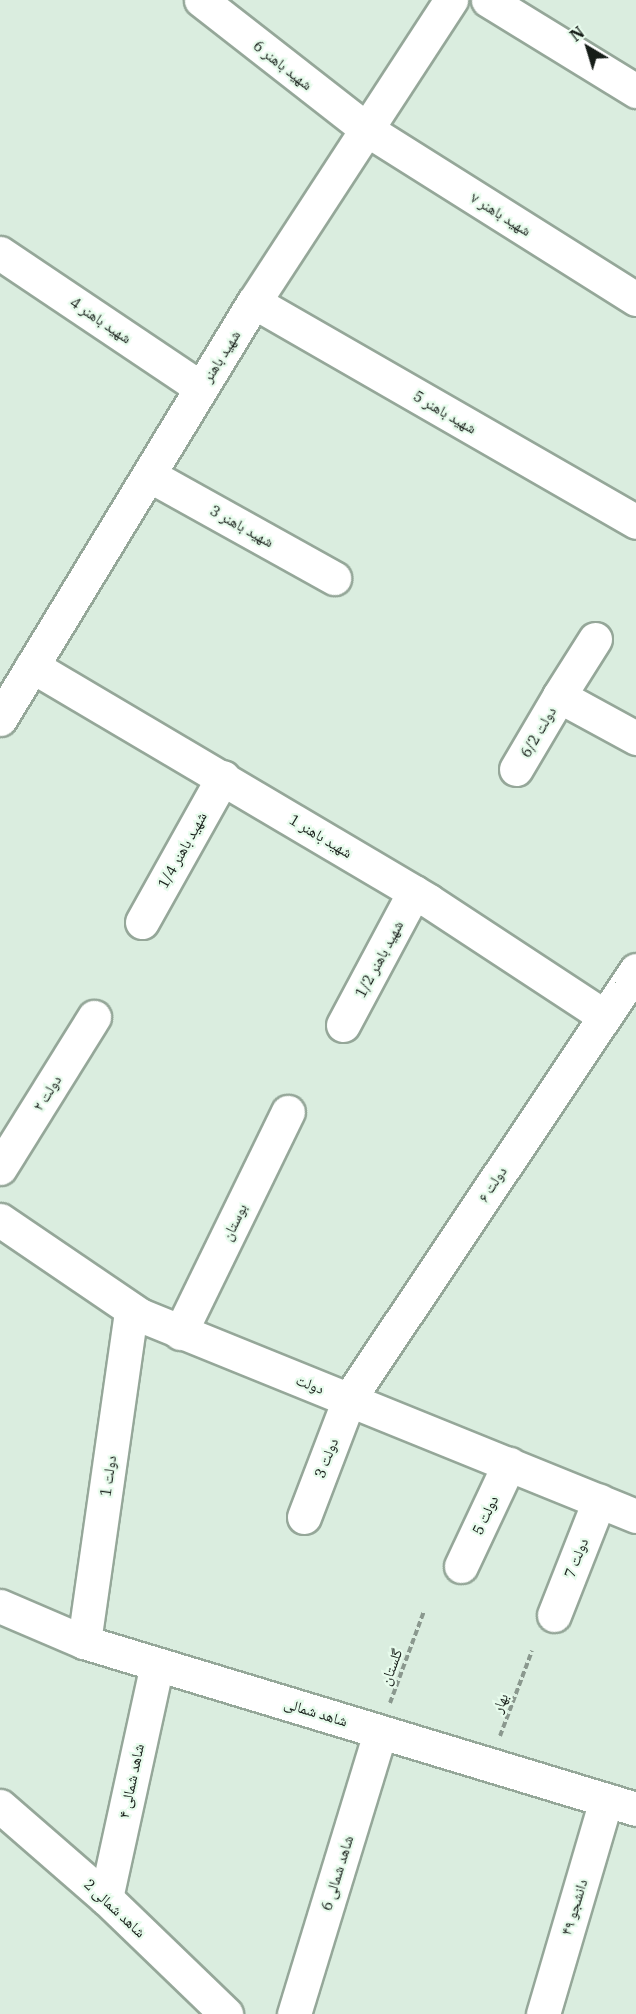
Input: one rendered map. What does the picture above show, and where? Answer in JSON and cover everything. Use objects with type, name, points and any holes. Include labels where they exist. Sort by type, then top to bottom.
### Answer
[{"type":"street","name":"شهید باهنر 6","points":[[201,0],[366,129]]},
{"type":"street","name":"شهید باهنر","points":[[1,714],[33,666],[254,302],[451,0]]},
{"type":"street","points":[[488,0],[636,92]]},
{"type":"street","name":"شهید باهنر ۷","points":[[366,129],[636,299]]},
{"type":"street","name":"شهید باهنر 4","points":[[0,253],[201,388]]},
{"type":"street","name":"شهید باهنر 5","points":[[254,302],[636,522]]},
{"type":"street","name":"شهید باهنر 3","points":[[149,475],[334,578]]},
{"type":"street","name":"دولت 6/2","points":[[516,769],[595,639]]},
{"type":"street","name":"شهید باهنر 1","points":[[33,666],[414,892],[604,1016]]},
{"type":"street","name":"دولت 6/2","points":[[559,696],[636,738]]},
{"type":"street","name":"شهید باهنر 1/4","points":[[142,922],[223,777]]},
{"type":"street","name":"شهید باهنر 1/2","points":[[343,1025],[414,892]]},
{"type":"street","name":"دولت ۶","points":[[349,1399],[636,970]]},
{"type":"street","name":"دولت ۲","points":[[0,1168],[94,1017]]},
{"type":"street","name":"بوستان","points":[[180,1333],[288,1112]]},
{"type":"street","name":"دولت","points":[[0,1220],[131,1310],[180,1333],[636,1516]]},
{"type":"street","name":"دولت 1","points":[[84,1642],[131,1310]]},
{"type":"street","name":"دولت 3","points":[[304,1518],[349,1399]]},
{"type":"street","name":"دولت 5","points":[[461,1566],[509,1464]]},
{"type":"street","name":"دولت 7","points":[[554,1615],[599,1501]]},
{"type":"street","name":"شاهد شمالی","points":[[0,1606],[84,1642],[621,1804]]},
{"type":"street","name":"شاهد شمالی ۴","points":[[106,1898],[157,1664]]},
{"type":"street","name":"شاهد شمالی 6","points":[[294,2014],[380,1732]]},
{"type":"street","name":"دانشجو ۴۹","points":[[543,2014],[621,1804]]},
{"type":"street","name":"شاهد شمالی 2","points":[[0,1806],[106,1898],[225,2014]]},
{"type":"path","name":"گلستان","points":[[380,1732],[424,1611]]},
{"type":"path","name":"بهار","points":[[489,1765],[532,1651]]}]
